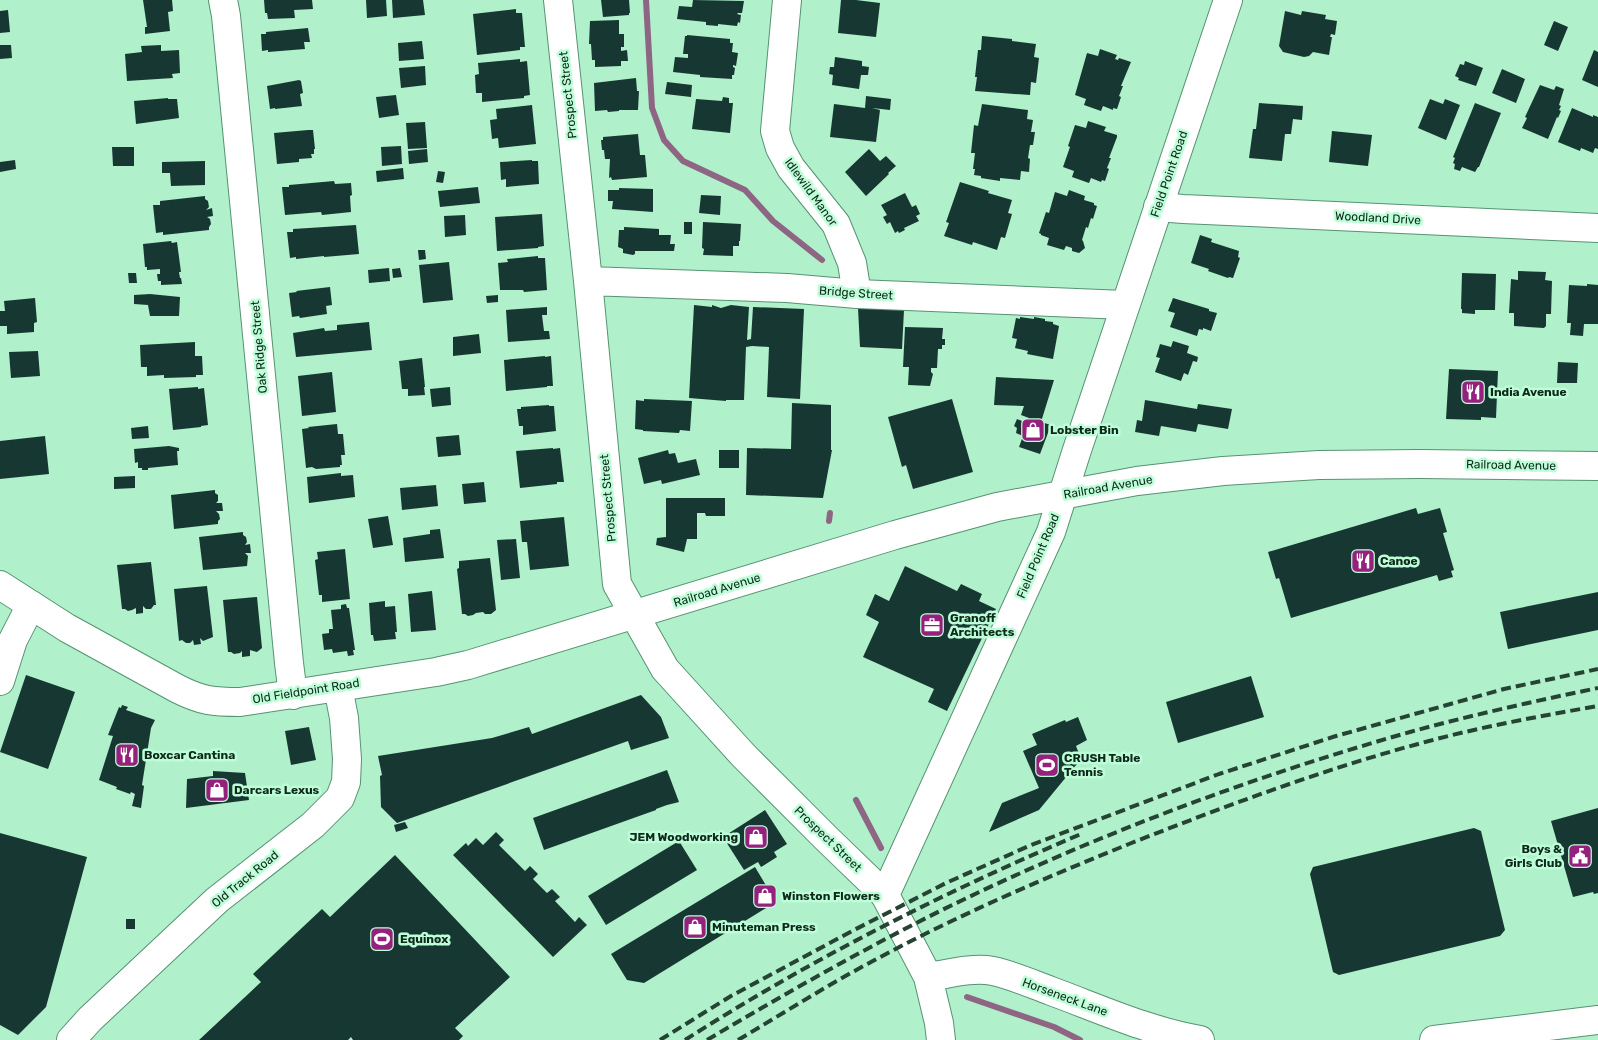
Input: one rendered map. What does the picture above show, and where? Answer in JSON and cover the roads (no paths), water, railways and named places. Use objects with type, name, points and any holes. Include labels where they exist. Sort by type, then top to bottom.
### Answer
[{"type":"street","name":"Oak Ridge Street","points":[[223,0],[293,695]]},
{"type":"street","name":"Prospect Street","points":[[558,0],[588,281],[616,584],[665,669],[743,755],[885,894]]},
{"type":"street","name":"Idlewild Manor","points":[[787,0],[775,131],[780,148],[791,168],[836,224],[852,262],[857,294]]},
{"type":"street","name":"Field Point Road","points":[[885,894],[1051,532],[1228,0]]},
{"type":"street","name":"Woodland Drive","points":[[1158,207],[1598,228]]},
{"type":"street","name":"Bridge Street","points":[[588,281],[787,288],[857,294],[1125,306]]},
{"type":"street","name":"Railroad Avenue","points":[[634,616],[896,535],[997,507],[1146,480],[1223,471],[1319,465],[1598,466]]},
{"type":"street","name":"Old Fieldpoint Road","points":[[0,585],[67,628],[196,698],[215,702],[240,702],[293,695],[436,672],[468,665],[634,616]]},
{"type":"street","points":[[0,681],[14,640],[31,605]]},
{"type":"street","name":"Old Track Road","points":[[70,1040],[217,900],[313,825],[340,798],[346,782],[347,759],[344,718],[338,687]]},
{"type":"street","points":[[885,894],[928,977],[941,1040]]},
{"type":"street","name":"Horseneck Lane","points":[[928,977],[973,971],[992,971],[1173,1035],[1200,1040]]},
{"type":"street","points":[[1434,1040],[1598,1020]]},
{"type":"waterway","points":[[646,0],[652,108],[664,140],[683,161],[745,190],[773,221],[822,260]]},
{"type":"waterway","points":[[829,521],[830,513]]},
{"type":"waterway","points":[[856,800],[881,848]]},
{"type":"waterway","points":[[967,997],[1054,1027],[1080,1040]]},
{"type":"railway","points":[[660,1040],[731,996],[854,930],[946,883],[1031,845],[1219,774],[1336,736],[1504,689],[1598,669]]},
{"type":"railway","points":[[707,1040],[764,1006],[940,911],[1054,858],[1170,811],[1289,769],[1410,732],[1527,703],[1598,688]]},
{"type":"railway","points":[[738,1040],[821,990],[902,945],[1031,885],[1166,829],[1278,788],[1391,752],[1492,726],[1598,706]]},
{"type":"railway","points":[[685,1040],[780,982],[829,955],[979,879],[1081,834]]},
{"type":"place","name":"India Avenue","points":[[1473,392]]},
{"type":"place","name":"Lobster Bin","points":[[1033,430]]},
{"type":"place","name":"Canoe","points":[[1363,561]]},
{"type":"place","name":"Granoff Architects","points":[[932,625]]},
{"type":"place","name":"Boxcar Cantina","points":[[127,755]]},
{"type":"place","name":"CRUSH Table Tennis","points":[[1047,765]]},
{"type":"place","name":"Darcars Lexus","points":[[217,790]]},
{"type":"place","name":"JEM Woodworking","points":[[756,837]]},
{"type":"place","name":"Boys & Girls Club","points":[[1580,856]]},
{"type":"place","name":"Winston Flowers","points":[[765,896]]},
{"type":"place","name":"Minuteman Press","points":[[695,927]]},
{"type":"place","name":"Equinox","points":[[382,939]]}]
